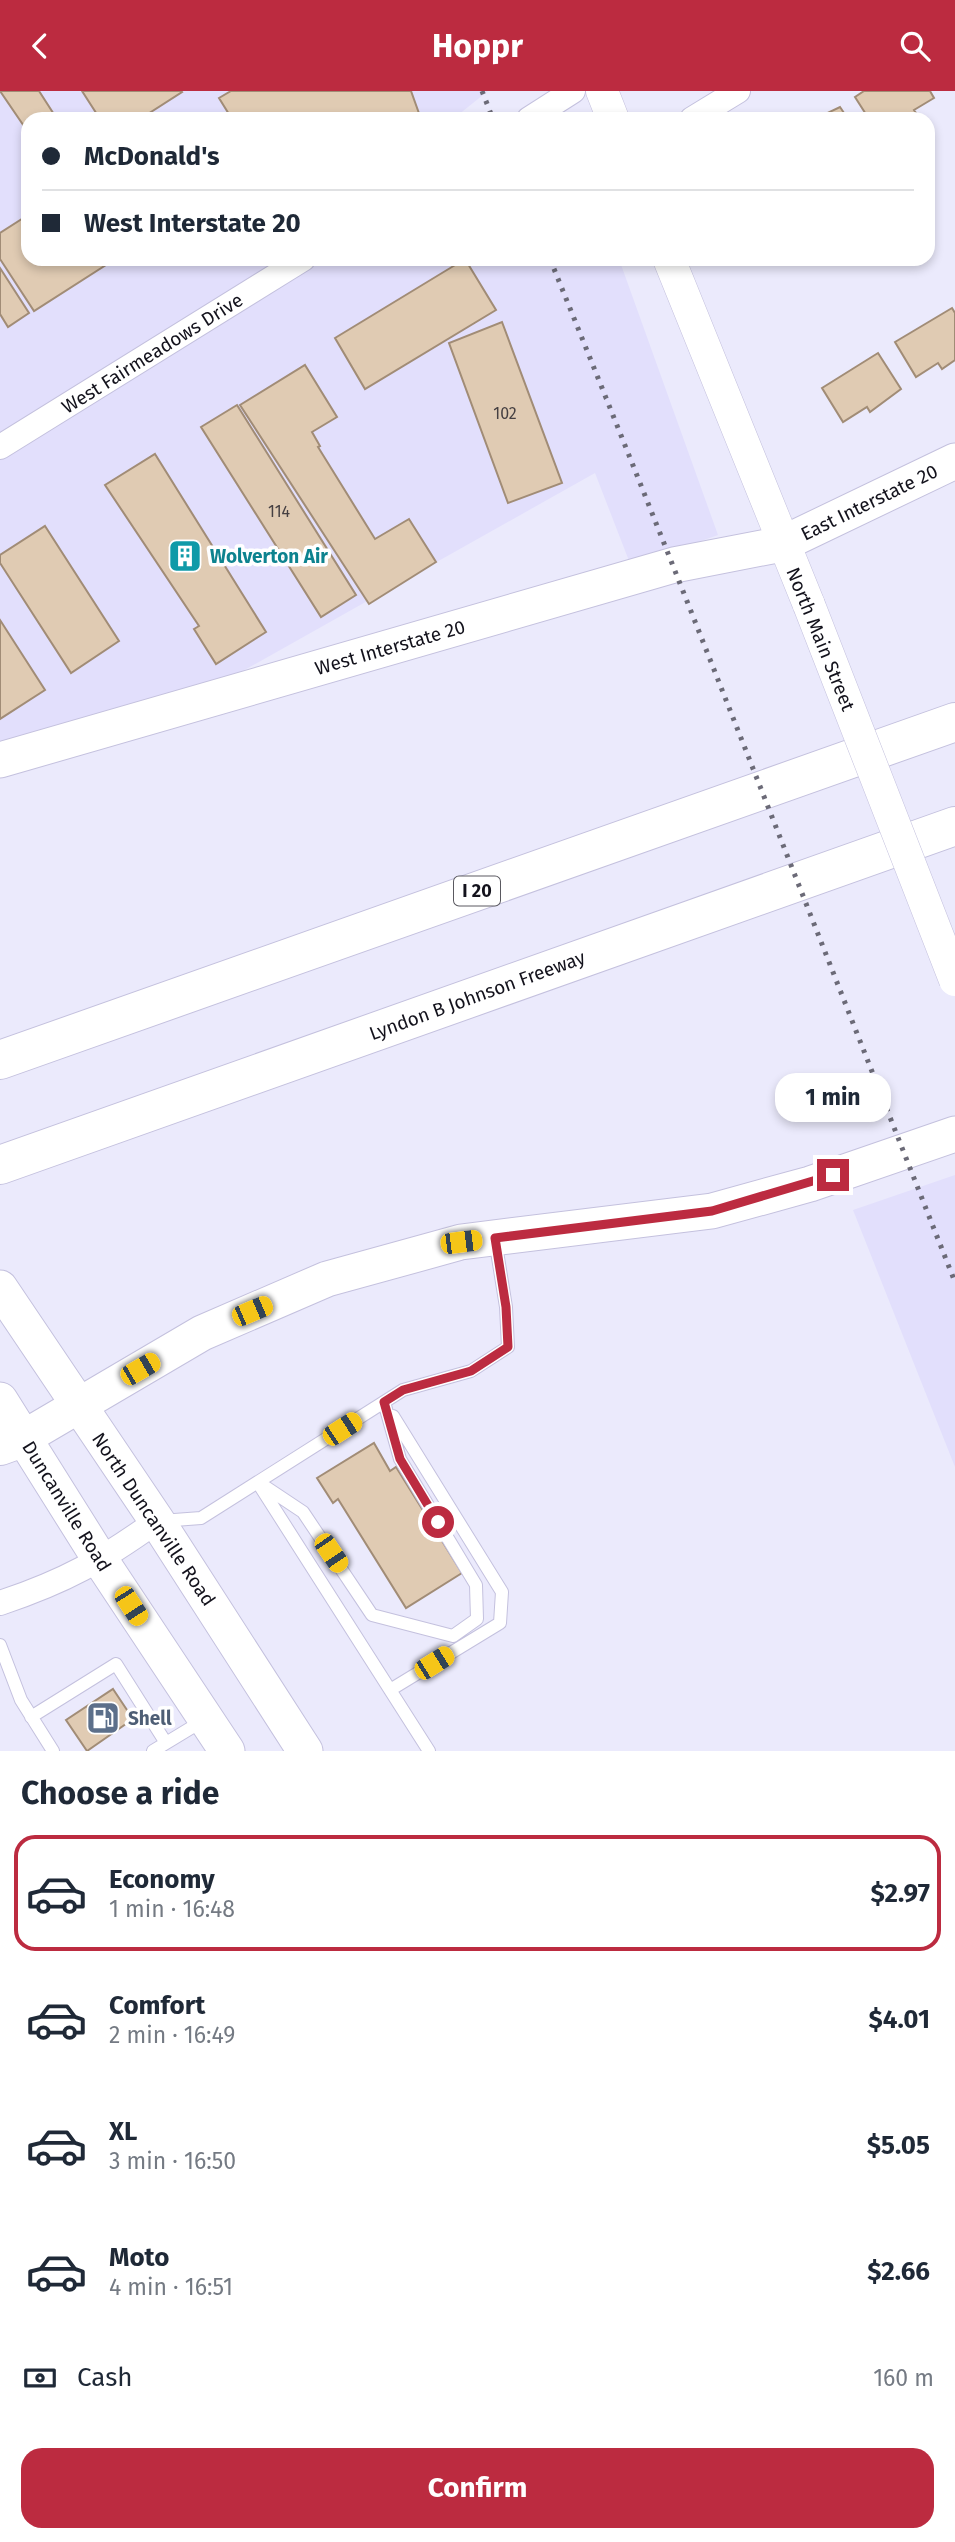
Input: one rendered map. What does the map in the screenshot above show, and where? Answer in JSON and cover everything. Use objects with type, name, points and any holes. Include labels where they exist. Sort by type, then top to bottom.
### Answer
[{"type":"highway","name":"I 20","points":[[0,1060],[955,722]]},
{"type":"highway","name":"Lyndon B Johnson Freeway","points":[[0,1165],[955,826]]},
{"type":"main road","name":"East Interstate 20","points":[[782,544],[955,461]]},
{"type":"main road","name":"West Interstate 20","points":[[0,760],[674,565],[782,544]]},
{"type":"main road","points":[[12,1442],[202,1333],[327,1279],[461,1242],[712,1211],[810,1184],[955,1134]]},
{"type":"main road","name":"North Duncanville Road","points":[[0,1288],[157,1521],[305,1751]]},
{"type":"main road","name":"Duncanville Road","points":[[0,1400],[12,1442],[101,1561],[227,1751]]},
{"type":"street","points":[[540,112],[573,91]]},
{"type":"street","points":[[602,91],[610,112]]},
{"type":"street","points":[[701,112],[724,95]]},
{"type":"street","name":"West Fairmeadows Drive","points":[[0,447],[292,266]]},
{"type":"street","name":"North Main Street","points":[[671,266],[808,605],[955,980]]},
{"type":"street","points":[[900,486],[955,447]]},
{"type":"street","points":[[0,1603],[54,1585],[101,1561],[157,1521]]},
{"type":"lane","points":[[157,1521],[201,1518],[403,1390],[471,1371],[508,1347],[506,1307],[495,1238]]},
{"type":"lane","points":[[258,1482],[303,1512],[372,1615],[453,1636],[477,1619],[476,1585],[400,1459],[384,1402]]},
{"type":"lane","points":[[384,1402],[502,1592],[500,1623],[390,1690]]},
{"type":"lane","points":[[258,1482],[429,1751]]},
{"type":"lane","points":[[0,1645],[21,1700],[53,1751]]},
{"type":"lane","points":[[31,1717],[116,1664],[166,1743]]},
{"type":"lane","points":[[153,1751],[205,1719]]},
{"type":"shaded area","points":[[0,91],[488,91],[462,112],[21,112],[21,266],[622,266],[718,535],[631,566],[595,473],[225,681],[0,746]]},
{"type":"shaded area","points":[[955,1175],[955,1467],[853,1210]]},
{"type":"building","points":[[0,91],[39,91],[52,112],[21,112],[21,122]]},
{"type":"building","points":[[82,91],[182,92],[151,112],[96,112]]},
{"type":"building","points":[[231,91],[411,91],[418,112],[228,112],[219,98]]},
{"type":"building","points":[[864,91],[930,91],[934,98],[914,110],[915,112],[865,112],[855,97]]},
{"type":"building","points":[[840,107],[843,112],[829,112]]},
{"type":"building","points":[[21,220],[21,266],[104,266],[34,311],[0,259],[0,233]]},
{"type":"building","points":[[453,266],[469,266],[496,310],[365,389],[335,338]]},
{"type":"building","points":[[0,268],[29,313],[8,327],[0,314]]},
{"type":"building","points":[[952,308],[955,313],[955,360],[942,369],[938,363],[916,377],[895,342]]},
{"type":"building","points":[[502,322],[562,483],[508,503],[449,343]]},
{"type":"building","points":[[878,353],[901,389],[870,412],[867,407],[843,422],[822,388]]},
{"type":"building","points":[[305,365],[337,417],[312,432],[320,446],[318,447],[375,539],[409,519],[436,562],[369,604],[240,405]]},
{"type":"building","points":[[237,405],[356,595],[321,617],[201,427]]},
{"type":"building","name":"Wolverton Air","points":[[155,454],[266,632],[216,664],[194,629],[199,626],[105,485]]},
{"type":"building","points":[[45,526],[119,641],[71,673],[0,563],[0,555]]},
{"type":"building","points":[[0,620],[45,690],[0,719]]},
{"type":"building","points":[[374,1443],[390,1471],[396,1467],[462,1573],[406,1608],[338,1499],[333,1503],[317,1478]]},
{"type":"building","points":[[113,1689],[133,1719],[87,1751],[66,1720]]},
{"type":"railway","points":[[482,91],[490,112]]},
{"type":"railway","points":[[553,266],[955,1282]]},
{"type":"place","name":"Wolverton Air","points":[[185,556]]},
{"type":"place","name":"Shell","points":[[103,1718]]},
{"type":"route","points":[[438,1522],[400,1459],[384,1402],[403,1390],[471,1371],[508,1347],[506,1307],[495,1238],[712,1211],[833,1175]]}]
